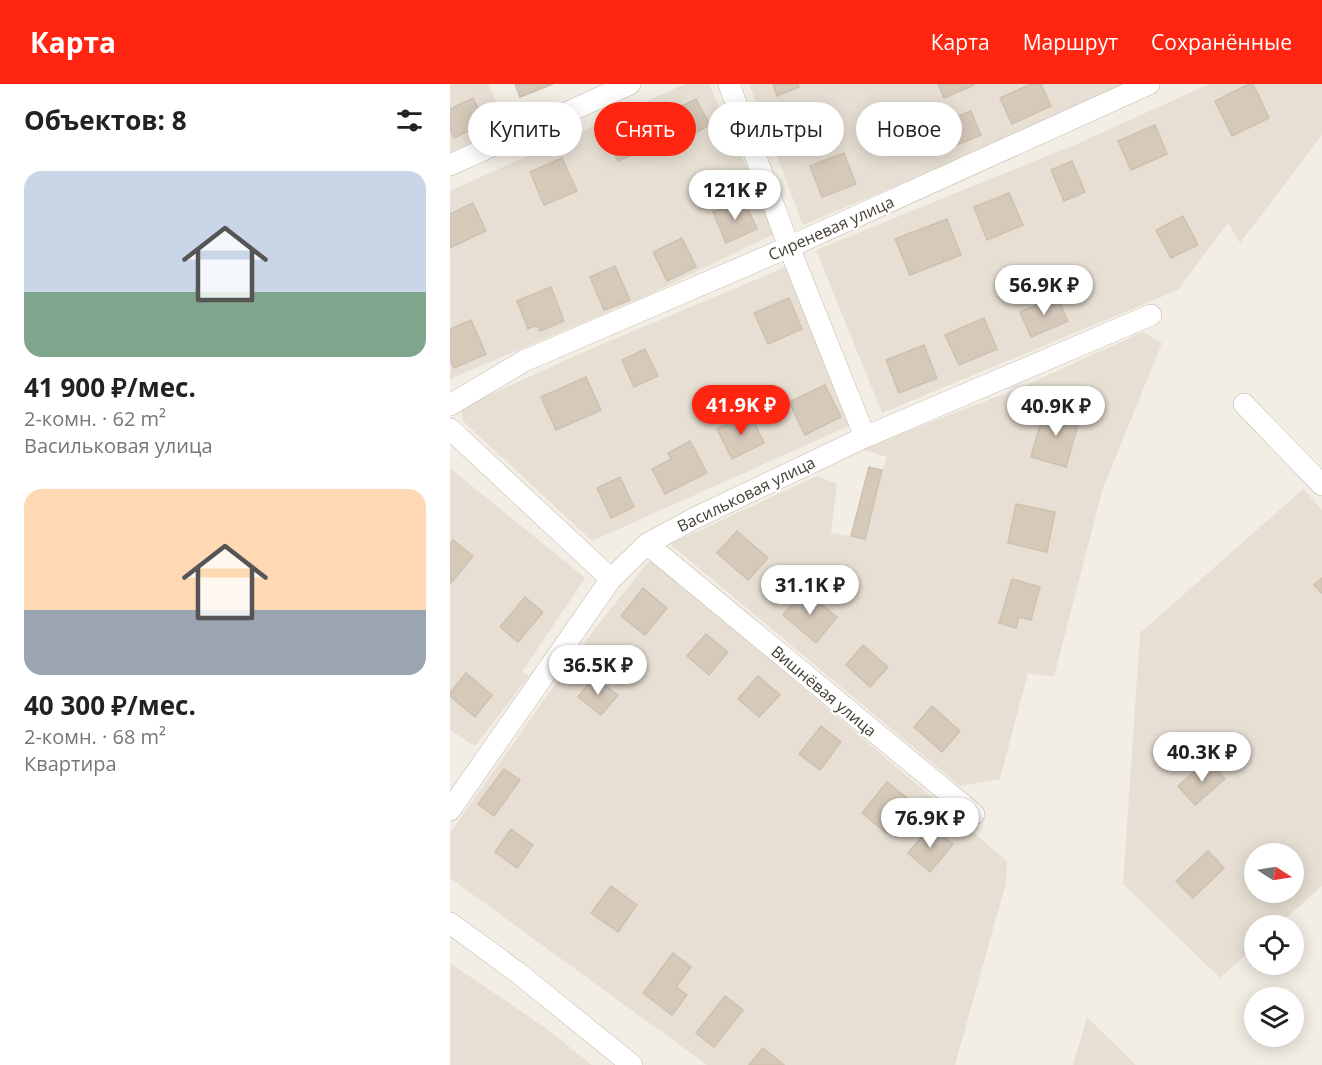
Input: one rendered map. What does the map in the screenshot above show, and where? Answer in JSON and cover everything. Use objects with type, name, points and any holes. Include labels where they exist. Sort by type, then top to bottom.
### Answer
[{"type":"street","points":[[450,165],[630,84]]},
{"type":"street","points":[[729,84],[789,247],[866,437]]},
{"type":"street","name":"Сиреневая улица","points":[[450,405],[524,361],[789,247],[1149,84]]},
{"type":"street","name":"Васильковая улица","points":[[450,810],[611,579],[647,544],[695,518],[866,437],[1151,315]]},
{"type":"street","points":[[1244,404],[1322,485]]},
{"type":"street","points":[[450,429],[611,579]]},
{"type":"street","name":"Вишнёвая улица","points":[[647,544],[974,814]]},
{"type":"street","points":[[450,923],[517,972],[632,1065]]},
{"type":"shaded area","points":[[450,84],[488,84],[496,102],[468,102],[468,145],[450,153]]},
{"type":"shaded area","points":[[685,84],[709,84],[717,102],[708,102],[708,156],[741,156],[776,233],[648,295],[450,379],[450,191],[527,156],[582,156],[582,131],[594,125],[594,156],[696,156],[696,102],[645,102]]},
{"type":"shaded area","points":[[749,84],[1127,84],[1002,142],[803,225],[777,156],[844,156],[844,102],[756,102]]},
{"type":"shaded area","points":[[1209,84],[1322,84],[1322,135],[1240,243],[1228,223],[1178,290],[882,413],[816,250],[1079,143]]},
{"type":"shaded area","points":[[786,267],[851,425],[592,541],[463,421],[461,408],[579,354]]},
{"type":"shaded area","points":[[1143,332],[1162,343],[1102,491],[1054,677],[1028,673],[1000,779],[960,786],[670,544],[817,476],[837,484],[831,533],[851,536],[869,467],[882,470],[887,457],[861,449],[1017,389]]},
{"type":"shaded area","points":[[450,468],[585,578],[522,672],[529,676],[475,746],[450,730]]},
{"type":"shaded area","points":[[1303,489],[1322,510],[1322,886],[1304,902],[1304,843],[1244,843],[1244,903],[1303,903],[1289,915],[1244,915],[1244,956],[1220,978],[1123,884],[1140,633]]},
{"type":"shaded area","points":[[655,561],[1007,861],[1006,883],[955,1065],[707,1065],[450,878],[450,833],[587,639],[648,562]]},
{"type":"shaded area","points":[[450,963],[547,1029],[592,1065],[450,1065]]},
{"type":"shaded area","points":[[1087,1017],[1136,1065],[1073,1065]]},
{"type":"building","points":[[515,84],[553,84],[520,97]]},
{"type":"building","points":[[773,84],[798,84],[799,87],[777,96]]},
{"type":"building","points":[[938,84],[973,84],[974,85],[944,98]]},
{"type":"building","points":[[1031,84],[1041,84],[1051,106],[1012,124],[1000,98]]},
{"type":"building","points":[[1253,84],[1269,118],[1232,136],[1215,101]]},
{"type":"building","points":[[473,98],[475,102],[468,102],[468,131],[454,138],[450,129],[450,109]]},
{"type":"building","points":[[696,99],[708,121],[708,126],[696,132],[696,102],[690,102]]},
{"type":"building","points":[[971,111],[981,135],[962,143],[962,115]]},
{"type":"building","points":[[1155,125],[1167,154],[1131,170],[1118,141]]},
{"type":"building","points":[[844,153],[856,184],[822,197],[810,166],[836,156],[844,156]]},
{"type":"building","points":[[616,156],[629,156],[618,161]]},
{"type":"building","points":[[562,158],[577,191],[544,205],[530,172]]},
{"type":"building","points":[[1072,161],[1085,192],[1064,201],[1051,170]]},
{"type":"building","points":[[1009,193],[1023,225],[987,240],[974,207]]},
{"type":"building","points":[[743,198],[757,229],[726,243],[713,212]]},
{"type":"building","points":[[473,203],[486,231],[450,248],[450,214]]},
{"type":"building","points":[[1183,216],[1198,245],[1171,258],[1156,230]]},
{"type":"building","points":[[947,219],[961,255],[910,275],[895,239]]},
{"type":"building","points":[[682,238],[696,267],[667,281],[653,252]]},
{"type":"building","points":[[615,266],[630,300],[604,310],[590,277]]},
{"type":"building","points":[[551,287],[564,321],[540,331],[537,325],[528,329],[517,301]]},
{"type":"building","points":[[1057,296],[1068,321],[1031,337],[1020,312]]},
{"type":"building","points":[[789,298],[802,329],[768,344],[754,313]]},
{"type":"building","points":[[984,318],[997,349],[959,365],[945,335]]},
{"type":"building","points":[[471,320],[486,354],[454,368],[450,359],[450,329]]},
{"type":"building","points":[[924,345],[937,378],[899,393],[886,360]]},
{"type":"building","points":[[645,349],[658,376],[634,387],[622,360]]},
{"type":"building","points":[[586,377],[601,410],[556,430],[541,397]]},
{"type":"building","points":[[825,385],[841,417],[805,435],[789,402]]},
{"type":"building","points":[[1045,407],[1080,417],[1066,467],[1031,457]]},
{"type":"building","points":[[750,413],[764,443],[732,459],[717,429]]},
{"type":"building","points":[[690,441],[707,473],[665,494],[652,469],[671,459],[668,453]]},
{"type":"building","points":[[869,467],[882,470],[865,539],[851,536]]},
{"type":"building","points":[[620,477],[634,507],[611,518],[597,488]]},
{"type":"building","points":[[1016,504],[1055,512],[1047,552],[1008,543]]},
{"type":"building","points":[[737,531],[768,558],[748,580],[717,553]]},
{"type":"building","points":[[453,540],[473,556],[451,583],[450,543]]},
{"type":"building","points":[[1322,578],[1322,593],[1314,585]]},
{"type":"building","points":[[1012,579],[1040,587],[1031,620],[1019,617],[1016,628],[999,623]]},
{"type":"building","points":[[643,588],[667,608],[645,635],[621,616]]},
{"type":"building","points":[[804,590],[837,617],[816,643],[783,615]]},
{"type":"building","points":[[525,597],[543,612],[518,642],[500,627]]},
{"type":"building","points":[[706,634],[728,652],[709,675],[687,656]]},
{"type":"building","points":[[863,645],[888,667],[870,687],[846,665]]},
{"type":"building","points":[[466,673],[492,695],[475,717],[450,696]]},
{"type":"building","points":[[758,676],[780,695],[759,717],[738,699]]},
{"type":"building","points":[[594,677],[618,695],[601,715],[578,697]]},
{"type":"building","points":[[932,706],[960,731],[942,752],[914,727]]},
{"type":"building","points":[[821,726],[841,742],[820,770],[799,754]]},
{"type":"building","points":[[1208,760],[1225,779],[1195,805],[1178,786]]},
{"type":"building","points":[[504,769],[520,780],[494,816],[478,804]]},
{"type":"building","points":[[887,782],[912,802],[886,833],[862,813]]},
{"type":"building","points":[[931,826],[953,844],[930,872],[908,853]]},
{"type":"building","points":[[511,829],[533,845],[517,868],[495,852]]},
{"type":"building","points":[[1208,851],[1224,868],[1193,898],[1176,881]]},
{"type":"building","points":[[611,886],[637,905],[618,932],[591,913]]},
{"type":"building","points":[[673,953],[691,967],[676,987],[687,995],[672,1015],[643,993]]},
{"type":"building","points":[[725,996],[743,1010],[714,1047],[696,1033]]},
{"type":"building","points":[[763,1048],[784,1065],[749,1065]]}]
